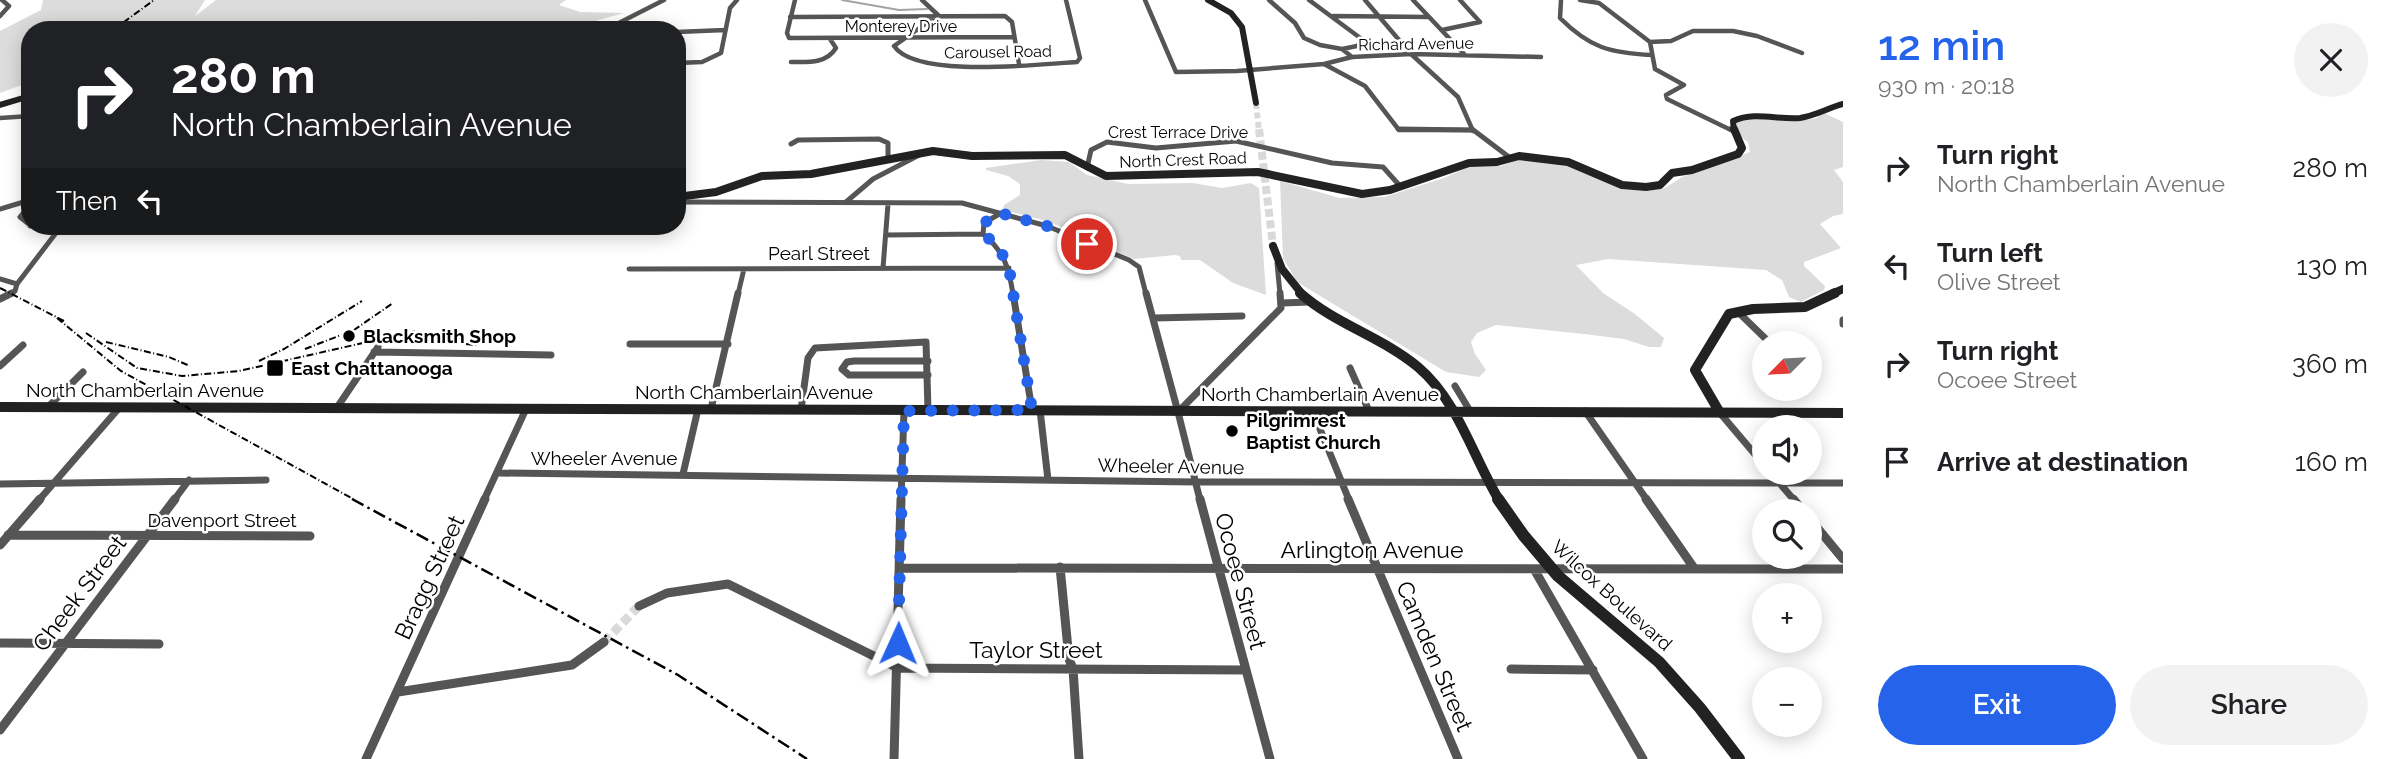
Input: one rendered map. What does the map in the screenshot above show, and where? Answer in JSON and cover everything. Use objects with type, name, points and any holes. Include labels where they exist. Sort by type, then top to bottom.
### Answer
[{"type":"street","points":[[0,16],[9,6],[2,0]]},
{"type":"street","points":[[627,21],[664,0]]},
{"type":"street","points":[[686,63],[702,62],[716,56],[723,47],[730,8],[737,0]]},
{"type":"street","points":[[795,0],[790,17],[1005,16],[1012,22],[1019,64]]},
{"type":"street","name":"Carousel Road","points":[[922,0],[938,15],[894,46],[895,50],[933,64],[954,68],[1077,62],[1080,58],[1066,0]]},
{"type":"street","name":"Richard Avenue","points":[[1145,0],[1176,72],[1324,64],[1352,57],[1411,54],[1541,57]]},
{"type":"street","points":[[1208,0],[1225,5],[1247,34],[1249,69],[1256,103]]},
{"type":"street","points":[[1269,0],[1295,23],[1304,38],[1342,49],[1357,46],[1363,40],[1309,0]]},
{"type":"street","points":[[1365,0],[1411,54],[1458,97],[1472,130],[1509,157]]},
{"type":"street","points":[[1413,0],[1465,55]]},
{"type":"street","points":[[1442,30],[1480,22],[1460,0]]},
{"type":"street","points":[[1561,0],[1560,18],[1599,49],[1623,55],[1652,55]]},
{"type":"street","points":[[1580,0],[1598,3],[1650,42],[1671,41],[1693,31],[1733,31],[1757,36],[1802,53]]},
{"type":"street","points":[[1333,16],[1429,17]]},
{"type":"street","name":"Monterey Drive","points":[[790,17],[787,33],[789,38],[1014,37]]},
{"type":"street","points":[[686,32],[725,30]]},
{"type":"street","points":[[791,62],[826,59],[834,54],[836,48],[830,39]]},
{"type":"street","points":[[1650,42],[1655,69],[1684,85],[1666,95],[1667,99],[1734,131]]},
{"type":"street","points":[[1342,49],[1352,57]]},
{"type":"street","points":[[1324,64],[1365,86],[1399,130],[1472,130]]},
{"type":"street","points":[[0,105],[21,99]]},
{"type":"street","points":[[1734,131],[1733,121],[1742,116],[1765,114],[1804,118],[1843,104]]},
{"type":"street","points":[[0,118],[21,117]]},
{"type":"street","name":"North Crest Road","points":[[686,197],[716,192],[762,177],[811,174],[925,152],[972,156],[1053,153],[1074,158],[1087,168],[1105,176],[1258,172],[1362,194],[1379,193],[1469,163],[1532,156],[1568,162],[1613,182],[1646,187],[1660,185],[1672,173],[1692,170],[1712,160],[1738,153],[1742,148],[1734,131]]},
{"type":"street","points":[[790,144],[797,140],[879,139],[888,144],[888,160]]},
{"type":"street","name":"Crest Terrace Drive","points":[[1087,168],[1090,152],[1104,144],[1120,142],[1170,148],[1211,141],[1236,141],[1324,162],[1383,167],[1400,186]]},
{"type":"street","points":[[845,203],[873,179],[925,152]]},
{"type":"street","name":"Ocoee Street","points":[[686,199],[962,203],[1047,226],[1136,263],[1154,318],[1217,568],[1270,759]]},
{"type":"street","points":[[0,209],[21,203]]},
{"type":"street","points":[[883,268],[888,204]]},
{"type":"street","points":[[983,234],[984,223],[1000,213]]},
{"type":"street","points":[[886,235],[983,234],[998,246],[1009,268],[1048,480]]},
{"type":"street","points":[[0,299],[15,290],[54,235]]},
{"type":"street","name":"Wilcox Boulevard","points":[[1273,246],[1277,263],[1309,302],[1387,346],[1433,382],[1453,411],[1489,483],[1551,569],[1669,671],[1707,712],[1739,759]]},
{"type":"street","points":[[1277,263],[1281,306]]},
{"type":"street","name":"Pearl Street","points":[[629,269],[1009,268]]},
{"type":"street","points":[[711,409],[744,269]]},
{"type":"street","points":[[0,279],[17,284]]},
{"type":"street","points":[[1752,451],[1720,412],[1695,370],[1729,314],[1738,311],[1805,307],[1843,289]]},
{"type":"street","points":[[1178,412],[1281,306],[1309,302]]},
{"type":"street","points":[[1738,311],[1758,331]]},
{"type":"street","points":[[1154,318],[1242,316]]},
{"type":"street","points":[[801,410],[808,358],[815,348],[926,342],[928,410]]},
{"type":"street","points":[[630,344],[728,344]]},
{"type":"street","points":[[0,366],[23,345]]},
{"type":"street","points":[[336,409],[376,349],[551,355]]},
{"type":"street","points":[[928,361],[854,361],[847,362],[842,369],[849,375],[928,375]]},
{"type":"street","points":[[1350,368],[1369,411]]},
{"type":"street","points":[[48,408],[83,372]]},
{"type":"street","points":[[1455,386],[1470,411]]},
{"type":"street","name":"North Chamberlain Avenue","points":[[0,407],[1843,413]]},
{"type":"street","points":[[0,544],[118,408]]},
{"type":"street","name":"Bragg Street","points":[[366,759],[499,474],[526,409]]},
{"type":"street","points":[[683,474],[698,409]]},
{"type":"street","points":[[894,759],[904,411]]},
{"type":"street","points":[[1585,411],[1694,568]]},
{"type":"street","name":"Camden Street","points":[[1313,412],[1458,759]]},
{"type":"street","name":"Wheeler Avenue","points":[[499,474],[683,474],[1196,482],[1752,483]]},
{"type":"street","name":"Cheek Street","points":[[0,730],[188,480]]},
{"type":"street","points":[[0,484],[266,480]]},
{"type":"street","name":"Wheeler Avenue","points":[[1822,483],[1843,483]]},
{"type":"street","points":[[1782,485],[1793,499]]},
{"type":"street","points":[[1822,534],[1843,559]]},
{"type":"street","name":"Davenport Street","points":[[8,535],[310,536]]},
{"type":"street","name":"Arlington Avenue","points":[[900,568],[1843,569]]},
{"type":"street","points":[[1060,568],[1069,659],[1073,668],[1079,759]]},
{"type":"street","points":[[1535,569],[1643,759]]},
{"type":"street","name":"Taylor Street","points":[[639,606],[667,593],[728,584],[898,668],[1245,670]]},
{"type":"street","points":[[398,692],[572,666],[604,642]]},
{"type":"street","points":[[0,643],[159,644]]},
{"type":"street","points":[[1511,668],[1592,670]]},
{"type":"shaded area","points":[[43,0],[205,0],[195,16],[216,0],[566,0],[559,5],[580,12],[624,13],[595,21],[21,21],[21,85],[0,93],[0,31],[41,10]]},
{"type":"shaded area","points":[[1822,112],[1843,122],[1843,167],[1834,170],[1843,182],[1843,214],[1833,216],[1820,224],[1841,248],[1804,262],[1804,266],[1825,286],[1824,290],[1801,302],[1789,297],[1782,280],[1766,270],[1608,259],[1576,265],[1603,293],[1664,338],[1661,347],[1649,347],[1624,339],[1496,325],[1477,333],[1471,342],[1475,354],[1486,370],[1479,377],[1446,372],[1297,282],[1283,258],[1280,181],[1340,198],[1384,197],[1444,178],[1470,166],[1501,166],[1518,160],[1549,161],[1576,168],[1622,189],[1648,191],[1665,188],[1682,177],[1750,152],[1748,142],[1738,131],[1737,122],[1746,118],[1806,120],[1817,118]]},
{"type":"shaded area","points":[[1041,160],[1069,162],[1087,175],[1128,184],[1193,183],[1222,188],[1251,183],[1259,188],[1266,295],[1233,283],[1200,260],[1181,260],[1180,256],[1175,255],[1134,259],[1050,222],[1003,210],[1004,205],[1020,195],[1020,184],[1008,176],[986,168]]},
{"type":"waterway","points":[[842,0],[899,10],[927,9]]},
{"type":"tunnel","points":[[1256,103],[1259,131]]},
{"type":"tunnel","points":[[1259,129],[1273,246]]},
{"type":"tunnel","points":[[604,642],[639,606]]},
{"type":"railway","points":[[125,21],[154,0]]},
{"type":"railway","points":[[0,288],[64,321]]},
{"type":"railway","points":[[259,361],[284,349],[362,301]]},
{"type":"railway","points":[[305,349],[354,330],[393,303]]},
{"type":"railway","points":[[57,318],[121,371],[355,500]]},
{"type":"railway","points":[[86,333],[137,368],[182,376],[239,371],[416,331]]},
{"type":"railway","points":[[414,340],[477,345]]},
{"type":"railway","points":[[106,342],[169,357],[190,366]]},
{"type":"railway","points":[[352,499],[678,675],[807,759]]},
{"type":"place","name":"Blacksmith Shop","points":[[349,336]]},
{"type":"place","name":"East Chattanooga","points":[[275,368]]},
{"type":"place","name":"Pilgrimrest Baptist Church","points":[[1232,431]]},
{"type":"route","points":[[898,643],[904,411],[1032,410],[1009,268],[998,246],[983,234],[984,223],[1000,213],[1047,226],[1087,244]]}]
